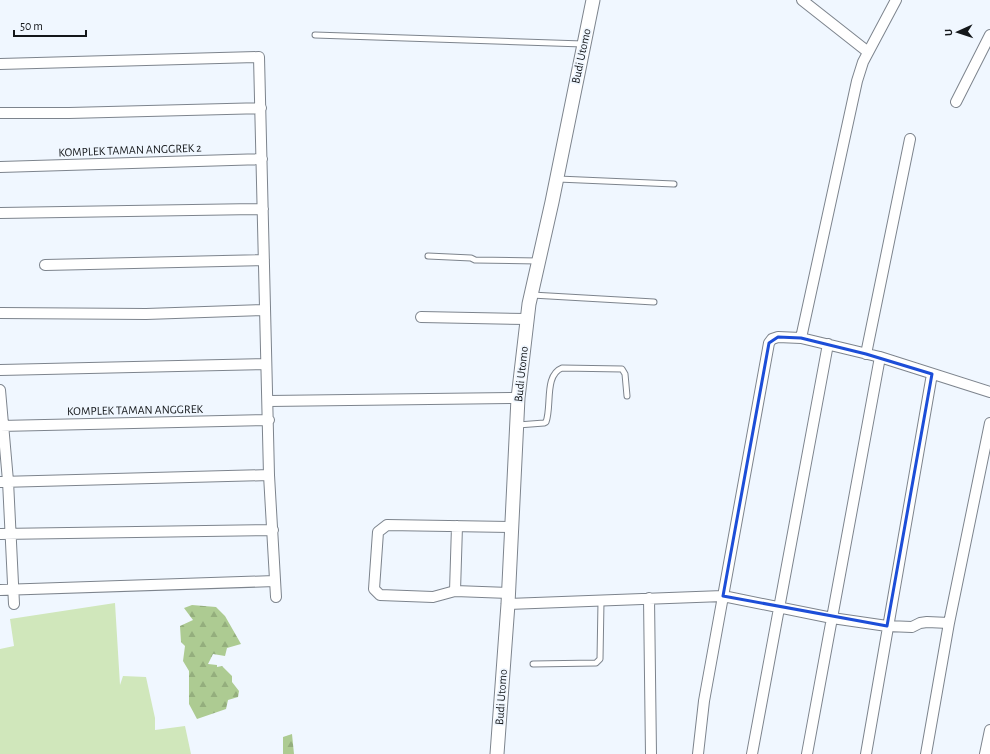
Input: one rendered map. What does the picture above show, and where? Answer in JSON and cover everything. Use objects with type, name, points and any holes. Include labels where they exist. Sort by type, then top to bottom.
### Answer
[{"type":"street","name":"Budi Utomo","points":[[497,754],[508,598],[518,398],[530,295],[557,179],[593,0]]},
{"type":"street","points":[[802,0],[868,52]]},
{"type":"street","points":[[801,338],[857,81],[868,52],[896,0]]},
{"type":"street","points":[[956,102],[990,36]]},
{"type":"street","points":[[0,64],[259,57],[266,364],[269,401],[269,475],[276,597]]},
{"type":"street","points":[[0,113],[69,113],[261,108]]},
{"type":"street","points":[[866,354],[910,139]]},
{"type":"street","name":"KOMPLEK TAMAN ANGGREK 2","points":[[0,167],[262,159]]},
{"type":"street","points":[[0,213],[263,209]]},
{"type":"street","points":[[45,265],[264,260]]},
{"type":"street","points":[[0,313],[146,314],[265,310]]},
{"type":"street","points":[[421,317],[527,319]]},
{"type":"street","points":[[698,754],[704,702],[769,343],[772,339],[778,337],[801,338],[828,344],[880,357],[990,392]]},
{"type":"street","points":[[752,754],[828,344]]},
{"type":"street","points":[[807,754],[880,357]]},
{"type":"street","points":[[0,370],[266,364]]},
{"type":"street","points":[[866,754],[887,626],[932,374]]},
{"type":"street","points":[[0,390],[4,482],[11,534],[14,604]]},
{"type":"street","points":[[269,401],[518,398]]},
{"type":"street","name":"KOMPLEK TAMAN ANGGREK","points":[[1,426],[269,420]]},
{"type":"street","points":[[926,754],[950,623],[990,423]]},
{"type":"street","points":[[4,482],[269,475]]},
{"type":"street","points":[[511,527],[387,525],[378,532],[374,588],[380,595],[433,597],[455,591],[508,598],[601,602],[649,598],[723,596],[832,618],[887,626],[912,627],[920,623],[927,622],[950,623]]},
{"type":"street","points":[[455,591],[457,526]]},
{"type":"street","points":[[0,534],[273,530]]},
{"type":"street","points":[[0,590],[275,581]]},
{"type":"street","points":[[649,598],[651,754]]},
{"type":"street","points":[[985,754],[990,730]]},
{"type":"lane","points":[[315,35],[583,44]]},
{"type":"lane","points":[[557,179],[674,184]]},
{"type":"lane","points":[[428,256],[471,258],[475,260],[538,261]]},
{"type":"lane","points":[[530,295],[654,302]]},
{"type":"lane","points":[[517,425],[546,422],[552,378],[558,370],[562,368],[622,369],[625,374],[627,396]]},
{"type":"lane","points":[[533,664],[596,663],[600,659],[601,602]]},
{"type":"highlighted area","points":[[778,337],[801,338],[866,354],[932,374],[887,626],[723,596],[769,343]]},
{"type":"green space","points":[[115,603],[120,685],[123,676],[146,677],[155,718],[155,730],[185,726],[191,754],[0,754],[0,649],[14,646],[10,619]]},
{"type":"green space","points":[[192,605],[216,607],[225,616],[241,644],[227,648],[225,656],[213,654],[208,664],[217,665],[217,667],[222,666],[232,676],[232,682],[239,691],[238,697],[228,700],[226,709],[197,719],[189,704],[189,671],[183,661],[185,646],[181,642],[180,626],[193,620],[184,608]]},
{"type":"green space","points":[[292,734],[294,754],[283,754],[283,737]]}]
